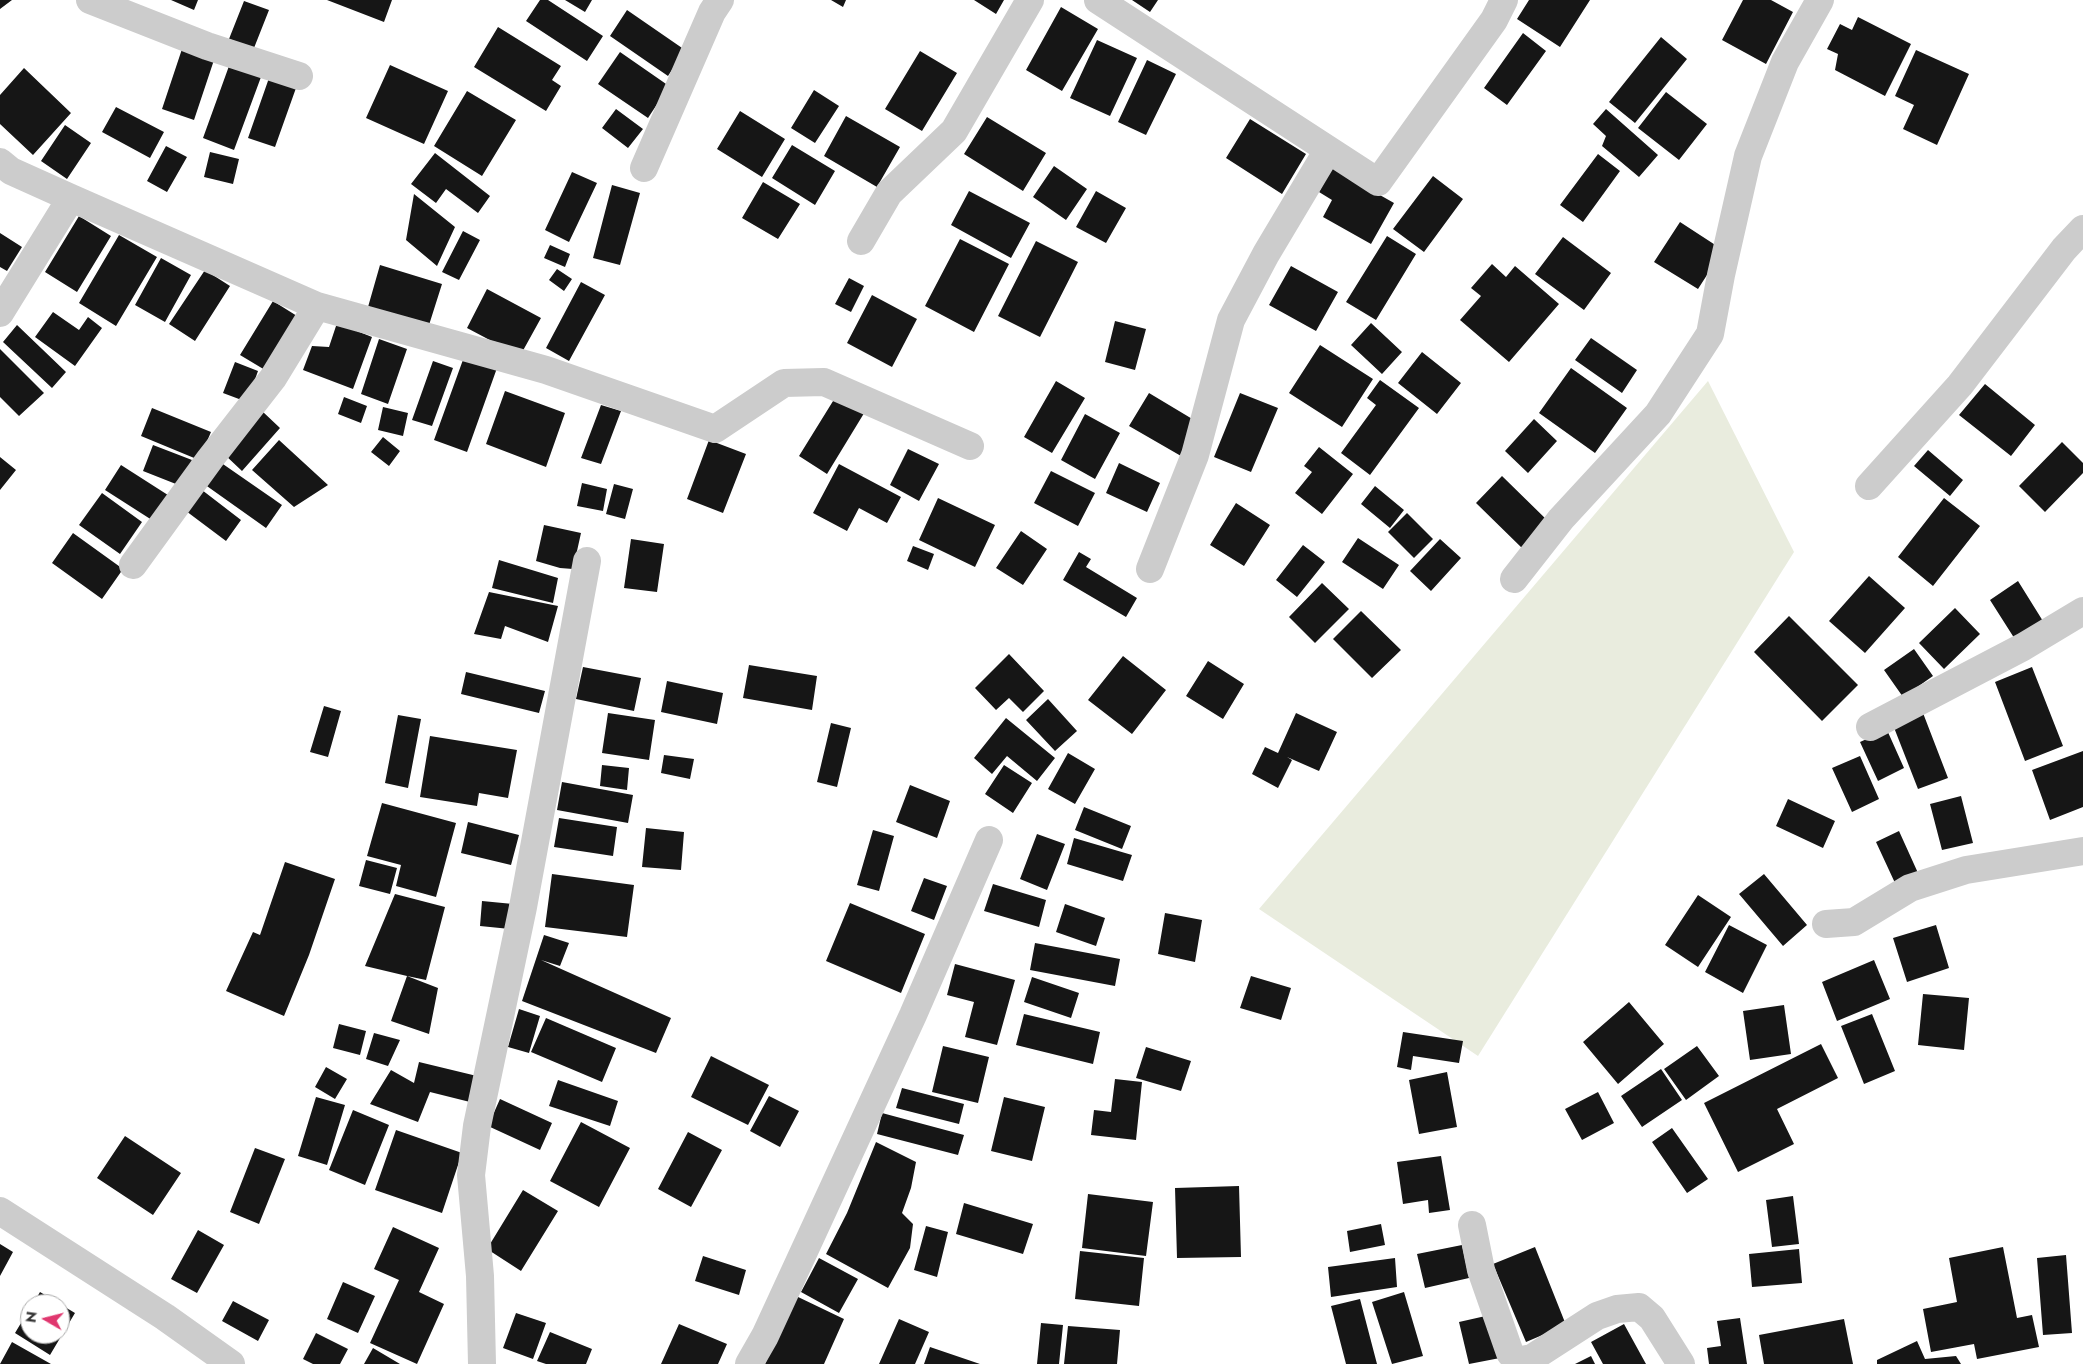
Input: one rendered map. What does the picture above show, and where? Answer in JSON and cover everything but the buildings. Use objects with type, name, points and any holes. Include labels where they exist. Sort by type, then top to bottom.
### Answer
[{"type":"street","points":[[90,0],[207,46],[299,76]]},
{"type":"street","points":[[644,168],[712,12],[720,0]]},
{"type":"street","points":[[861,241],[889,193],[954,131],[1030,0]]},
{"type":"street","points":[[1098,0],[1378,182],[1494,20],[1504,0]]},
{"type":"street","points":[[1514,579],[1561,518],[1658,414],[1710,334],[1721,275],[1748,156],[1785,62],[1820,0]]},
{"type":"street","points":[[1150,570],[1195,455],[1231,320],[1266,254],[1328,150]]},
{"type":"street","points":[[0,162],[11,171],[317,306],[546,370],[715,429],[784,383],[824,382],[970,446]]},
{"type":"street","points":[[0,313],[71,198]]},
{"type":"street","points":[[1868,486],[1960,385],[2064,249],[2083,229]]},
{"type":"street","points":[[133,565],[210,459],[273,378],[317,306]]},
{"type":"street","points":[[482,1364],[480,1276],[471,1175],[477,1126],[523,907],[587,561]]},
{"type":"street","points":[[1870,727],[2023,647],[2083,611]]},
{"type":"street","points":[[750,1364],[765,1336],[913,1015],[989,840]]},
{"type":"street","points":[[1826,924],[1854,922],[1910,888],[1966,870],[2083,851]]},
{"type":"street","points":[[0,1211],[165,1316],[231,1364]]},
{"type":"street","points":[[1472,1225],[1481,1270],[1510,1353],[1517,1361],[1532,1358],[1597,1316],[1617,1309],[1639,1307],[1652,1318],[1681,1364]]},
{"type":"shaded area","points":[[1708,381],[1794,552],[1478,1056],[1259,909]]}]
